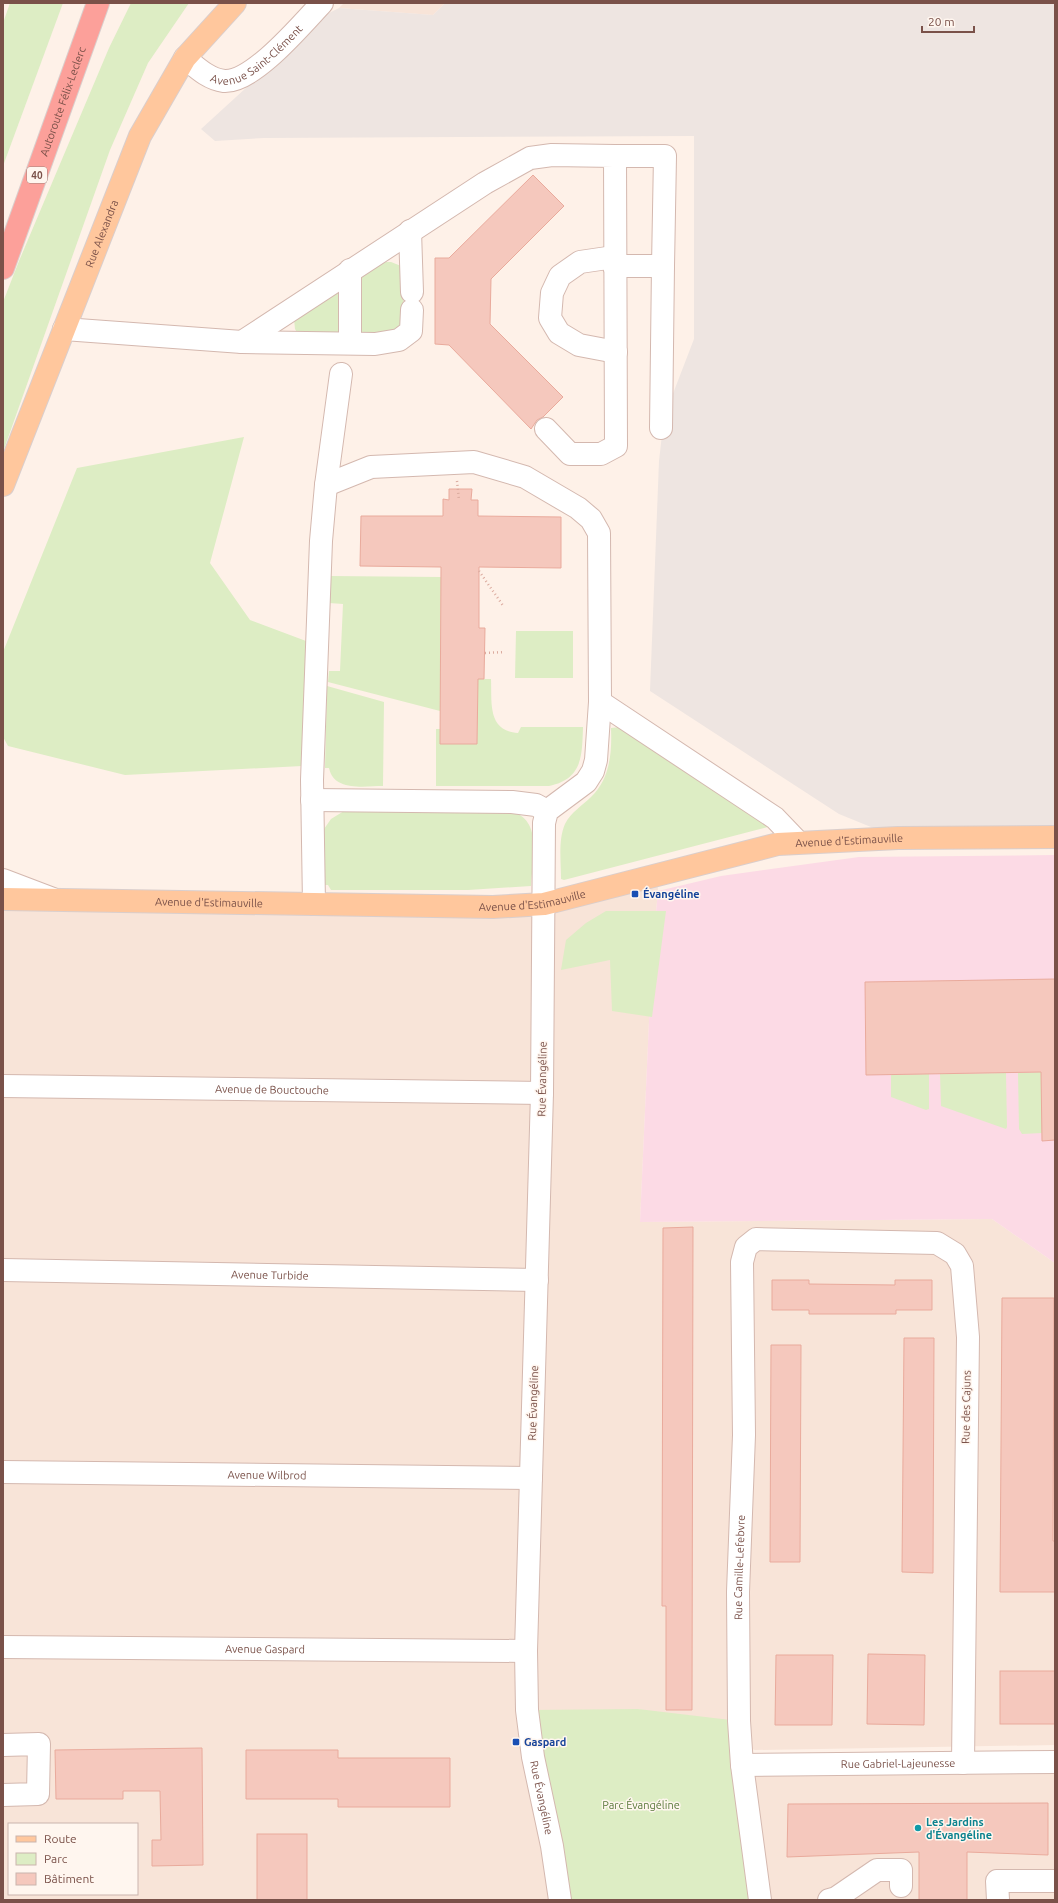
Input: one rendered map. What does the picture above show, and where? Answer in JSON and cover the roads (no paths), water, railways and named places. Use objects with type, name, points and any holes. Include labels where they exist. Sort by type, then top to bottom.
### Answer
[{"type":"highway","name":"Autoroute Félix-Leclerc","points":[[3,268],[98,3]]},
{"type":"highway","points":[[70,81],[110,3]]},
{"type":"main road","name":"Rue Alexandra","points":[[3,485],[140,136],[185,58],[235,3]]},
{"type":"main road","name":"Avenue d'Estimauville","points":[[3,900],[493,907],[544,904],[778,844],[898,838],[1055,837]]},
{"type":"street","name":"Avenue Saint-Clément","points":[[185,58],[206,75],[224,81],[241,78],[256,68],[322,3]]},
{"type":"street","points":[[242,342],[410,231],[486,183],[530,158],[552,155],[665,156],[661,428]]},
{"type":"street","points":[[546,430],[570,454],[601,454],[616,446],[614,262],[615,156]]},
{"type":"street","points":[[64,329],[242,342],[375,344],[399,340],[411,330],[412,301],[410,231]]},
{"type":"street","points":[[616,352],[579,345],[559,333],[550,318],[552,293],[560,276],[580,262],[614,262],[663,266]]},
{"type":"street","points":[[350,270],[350,343]]},
{"type":"street","points":[[314,904],[312,800],[321,557],[326,485],[341,374]]},
{"type":"street","points":[[312,800],[512,802],[536,805],[547,811],[586,782],[593,771],[596,760],[600,702],[599,533],[591,519],[578,508],[525,477],[474,462],[371,467],[326,485]]},
{"type":"street","points":[[600,702],[775,818],[798,842]]},
{"type":"street","name":"Rue Évangéline","points":[[547,811],[544,822],[542,1093],[526,1651],[527,1710],[534,1757],[552,1846],[560,1900]]},
{"type":"street","points":[[3,880],[58,901]]},
{"type":"street","name":"Avenue de Bouctouche","points":[[3,1086],[542,1093]]},
{"type":"street","name":"Rue des Cajuns","points":[[756,1239],[937,1243],[954,1254],[962,1266],[968,1337],[963,1763]]},
{"type":"street","name":"Rue Camille-Lefebvre","points":[[756,1239],[746,1247],[742,1262],[744,1435],[738,1592],[739,1721],[742,1765],[760,1900]]},
{"type":"street","name":"Avenue Turbide","points":[[3,1270],[537,1280]]},
{"type":"street","name":"Avenue Wilbrod","points":[[3,1472],[531,1478]]},
{"type":"street","name":"Avenue Gaspard","points":[[3,1647],[526,1651]]},
{"type":"street","points":[[3,1745],[39,1744],[38,1794],[3,1795]]},
{"type":"street","name":"Rue Gabriel-Lajeunesse","points":[[742,1765],[1055,1762]]},
{"type":"street","points":[[834,1899],[877,1870],[901,1870],[900,1886]]},
{"type":"street","points":[[998,1900],[998,1881],[1055,1881]]},
{"type":"place","name":"Évangéline","points":[[635,894]]},
{"type":"place","name":"Gaspard","points":[[516,1742]]},
{"type":"place","name":"Les Jardins d'Évangéline","points":[[918,1828]]},
{"type":"park label","name":"Parc Évangéline","points":[[641,1805]]}]
